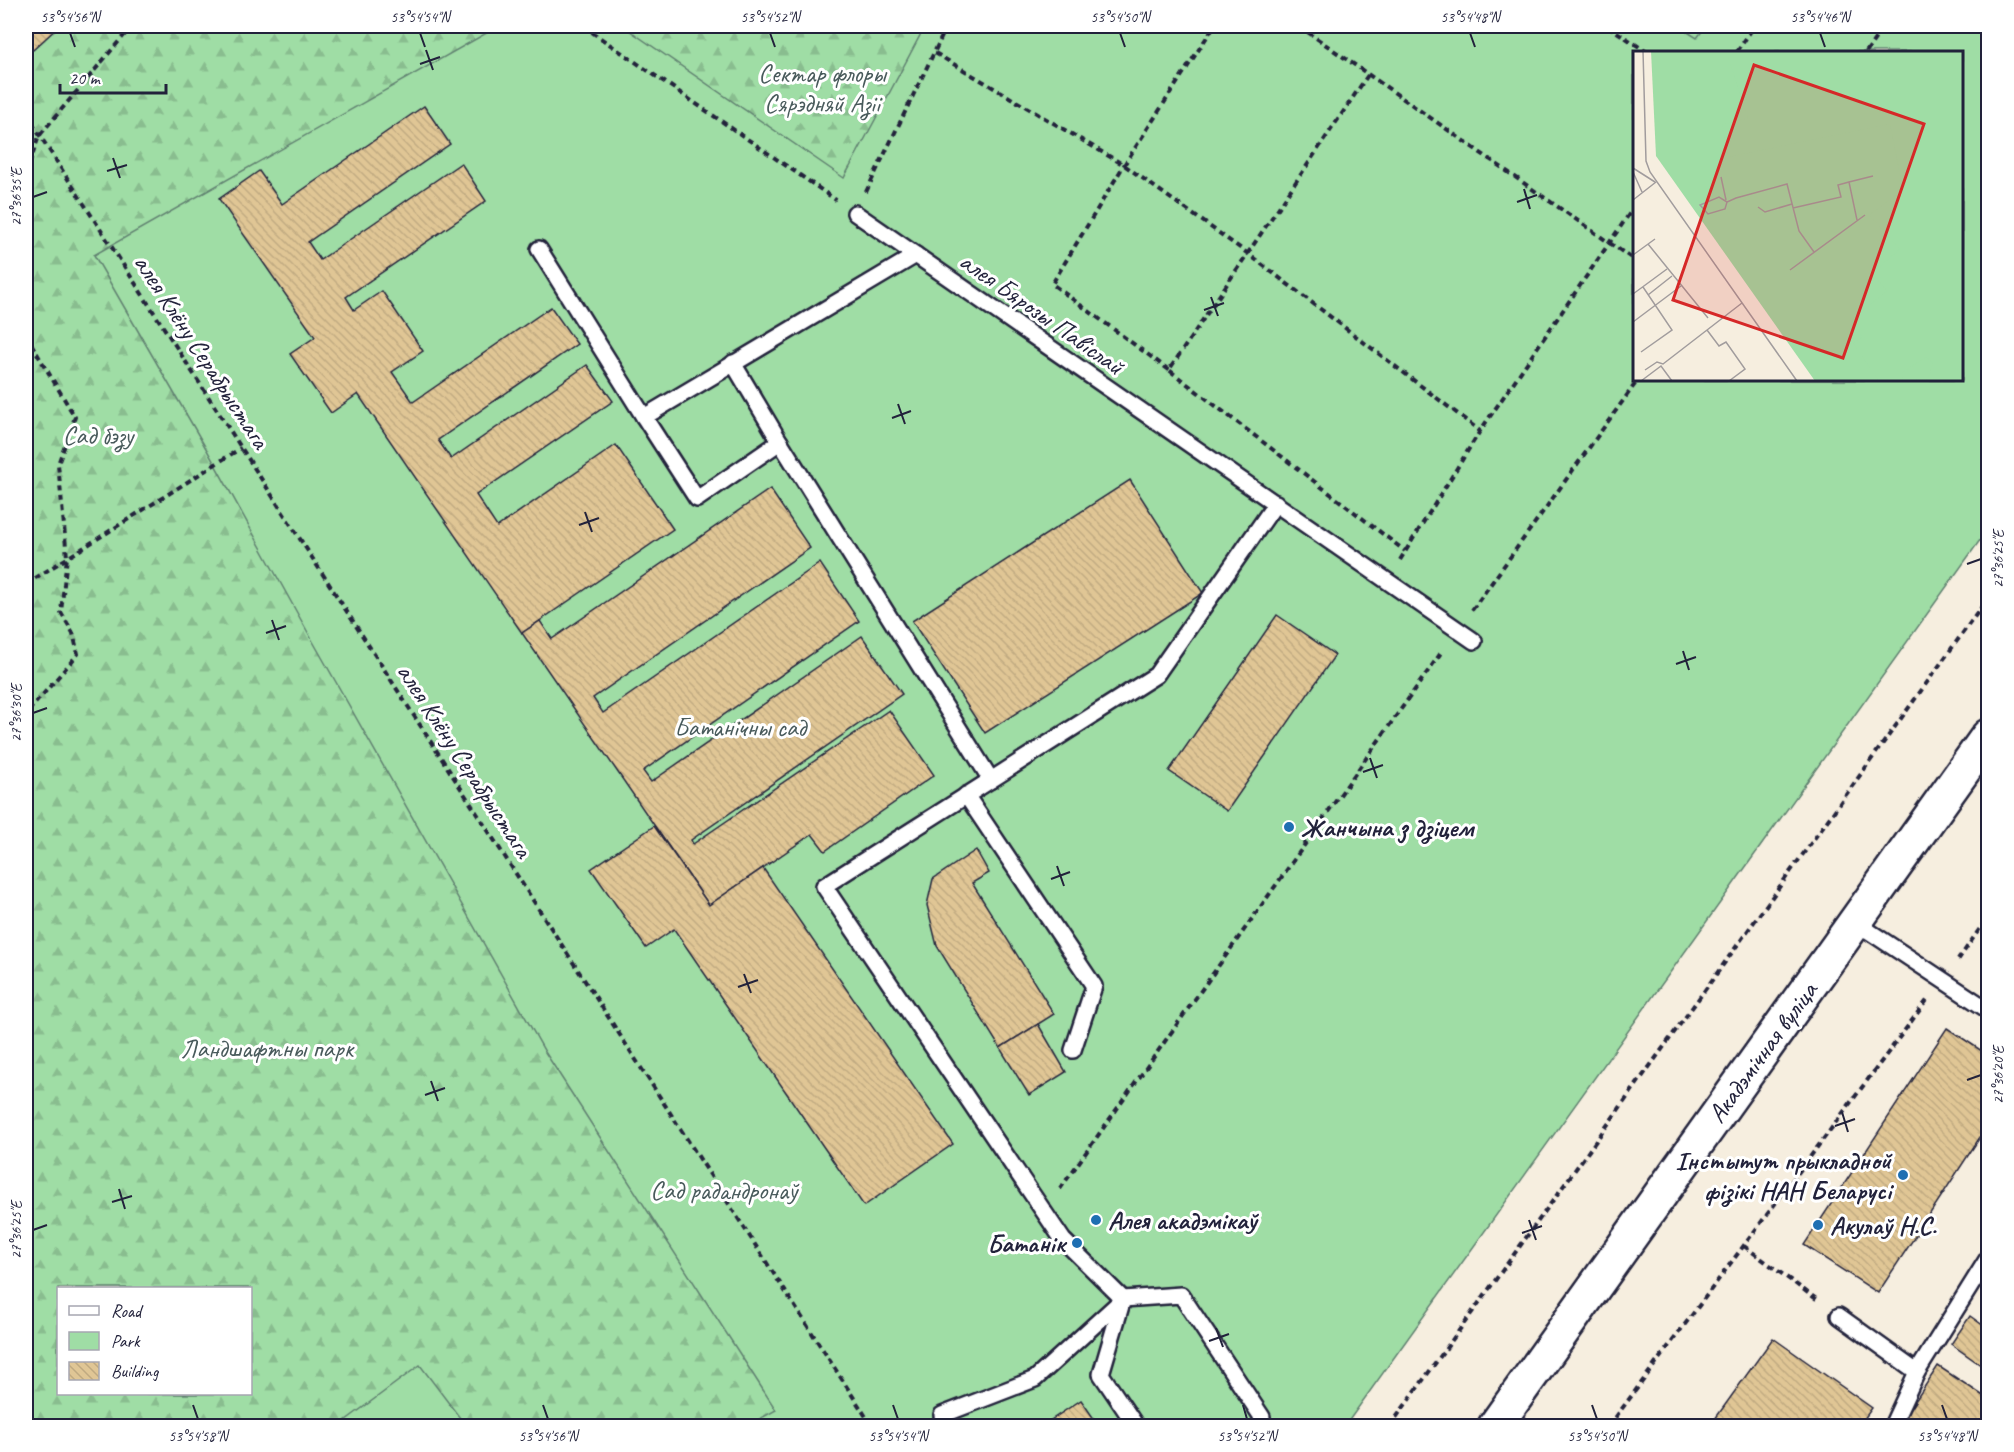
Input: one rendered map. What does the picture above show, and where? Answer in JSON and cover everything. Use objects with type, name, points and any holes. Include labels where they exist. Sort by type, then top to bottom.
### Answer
[{"type":"main road","name":"Акадэмічная вуліца","points":[[1495,1426],[1989,736]]},
{"type":"lane","name":"алея Бярозы Павіслай","points":[[855,213],[1474,641]]},
{"type":"lane","points":[[539,249],[697,499],[780,442]]},
{"type":"lane","points":[[644,417],[915,255]]},
{"type":"lane","points":[[733,363],[991,780]]},
{"type":"lane","points":[[1123,1299],[1063,1240],[824,886],[1156,675],[1276,503]]},
{"type":"lane","points":[[966,795],[1094,987],[1073,1050]]},
{"type":"lane","points":[[1855,922],[1989,1010]]},
{"type":"lane","points":[[1892,1426],[1917,1372],[1989,1258]]},
{"type":"lane","points":[[942,1415],[1035,1379],[1123,1299],[1181,1295],[1262,1417],[1260,1426]]},
{"type":"lane","points":[[1123,1299],[1101,1374],[1136,1426]]},
{"type":"lane","points":[[1839,1316],[1917,1372]]},
{"type":"path","points":[[26,174],[39,136],[132,26]]},
{"type":"path","points":[[583,26],[855,213],[947,26]]},
{"type":"path","points":[[1214,26],[1124,165],[1052,284],[1169,370],[1405,551]]},
{"type":"path","points":[[1299,26],[1633,258]]},
{"type":"path","points":[[1608,26],[1646,51]]},
{"type":"path","points":[[1738,51],[1754,26]]},
{"type":"path","points":[[1867,51],[1884,26]]},
{"type":"path","points":[[935,53],[1124,165],[1247,253],[1480,431]]},
{"type":"path","points":[[1169,370],[1368,75]]},
{"type":"path","name":"алея Клёну Серабрыстага","points":[[26,114],[872,1426]]},
{"type":"path","points":[[1387,581],[1480,431],[1633,210]]},
{"type":"path","points":[[26,336],[75,417],[58,464],[67,557],[61,612],[73,633],[78,654],[26,714]]},
{"type":"path","points":[[1044,1212],[1458,629],[1637,381]]},
{"type":"path","points":[[26,584],[241,448]]},
{"type":"path","points":[[1390,1426],[1989,598]]},
{"type":"path","points":[[1609,1426],[1989,917]]},
{"type":"path","points":[[1744,1246],[1839,1316]]},
{"type":"green space","name":"Батанічны сад","points":[[26,26],[1988,26],[1988,529],[1345,1426],[26,1426]]},
{"type":"green space","name":"Ландшафтны парк","points":[[26,26],[499,26],[94,255],[207,450],[545,1052],[776,1410],[747,1426],[466,1426],[420,1365],[338,1426],[26,1426]]},
{"type":"green space","name":"Сектар флоры Сярэдняй Азіі","points":[[623,26],[925,26],[844,178]]},
{"type":"green space","points":[[1678,26],[1706,26],[1697,38]]},
{"type":"building","points":[[26,26],[59,26],[33,50],[26,43]]},
{"type":"building","points":[[424,106],[450,144],[308,242],[320,260],[461,163],[486,201],[346,297],[354,310],[382,291],[423,351],[392,372],[413,402],[551,307],[577,344],[438,440],[451,459],[587,365],[613,401],[476,495],[497,527],[616,445],[673,529],[522,633],[358,394],[331,413],[290,354],[315,337],[219,199],[259,171],[282,204]]},
{"type":"building","points":[[1130,480],[1203,593],[985,733],[912,621]]},
{"type":"building","points":[[770,489],[810,548],[593,698],[603,713],[820,563],[859,621],[643,771],[651,782],[862,636],[902,694],[691,840],[693,844],[889,710],[934,775],[825,851],[812,834],[709,905],[522,633],[540,621],[552,639]]},
{"type":"building","points":[[1277,615],[1335,655],[1227,811],[1169,771]]},
{"type":"building","points":[[654,826],[709,905],[763,868],[953,1144],[864,1206],[674,929],[646,948],[591,869]]},
{"type":"building","points":[[976,850],[989,873],[972,883],[1054,1014],[1000,1048],[937,946],[927,905],[933,879]]},
{"type":"building","points":[[1038,1024],[1066,1072],[1029,1095],[1000,1048]]},
{"type":"building","name":"Інстытут прыкладной фізікі НАН Беларусі","points":[[1947,1028],[1988,1055],[1988,1125],[1878,1293],[1804,1245]]},
{"type":"building","points":[[1970,1316],[1988,1329],[1988,1370],[1951,1344]]},
{"type":"building","points":[[1773,1338],[1872,1408],[1859,1426],[1710,1426]]},
{"type":"building","points":[[1938,1366],[1988,1399],[1987,1426],[1916,1426],[1904,1418]]},
{"type":"building","points":[[1081,1400],[1099,1426],[1042,1426]]},
{"type":"place","name":"Жанчына з дзіцем","points":[[1289,827]]},
{"type":"place","name":"Інстытут прыкладной фізікі НАН Беларусі","points":[[1903,1175]]},
{"type":"place","name":"Алея акадэмікаў","points":[[1096,1220]]},
{"type":"place","name":"Акулаў Н.С.","points":[[1818,1225]]},
{"type":"place","name":"Батанік","points":[[1077,1243]]},
{"type":"park label","name":"Сад бэзу","points":[[98,435]]},
{"type":"park label","name":"Сад радандронаў","points":[[724,1190]]}]
